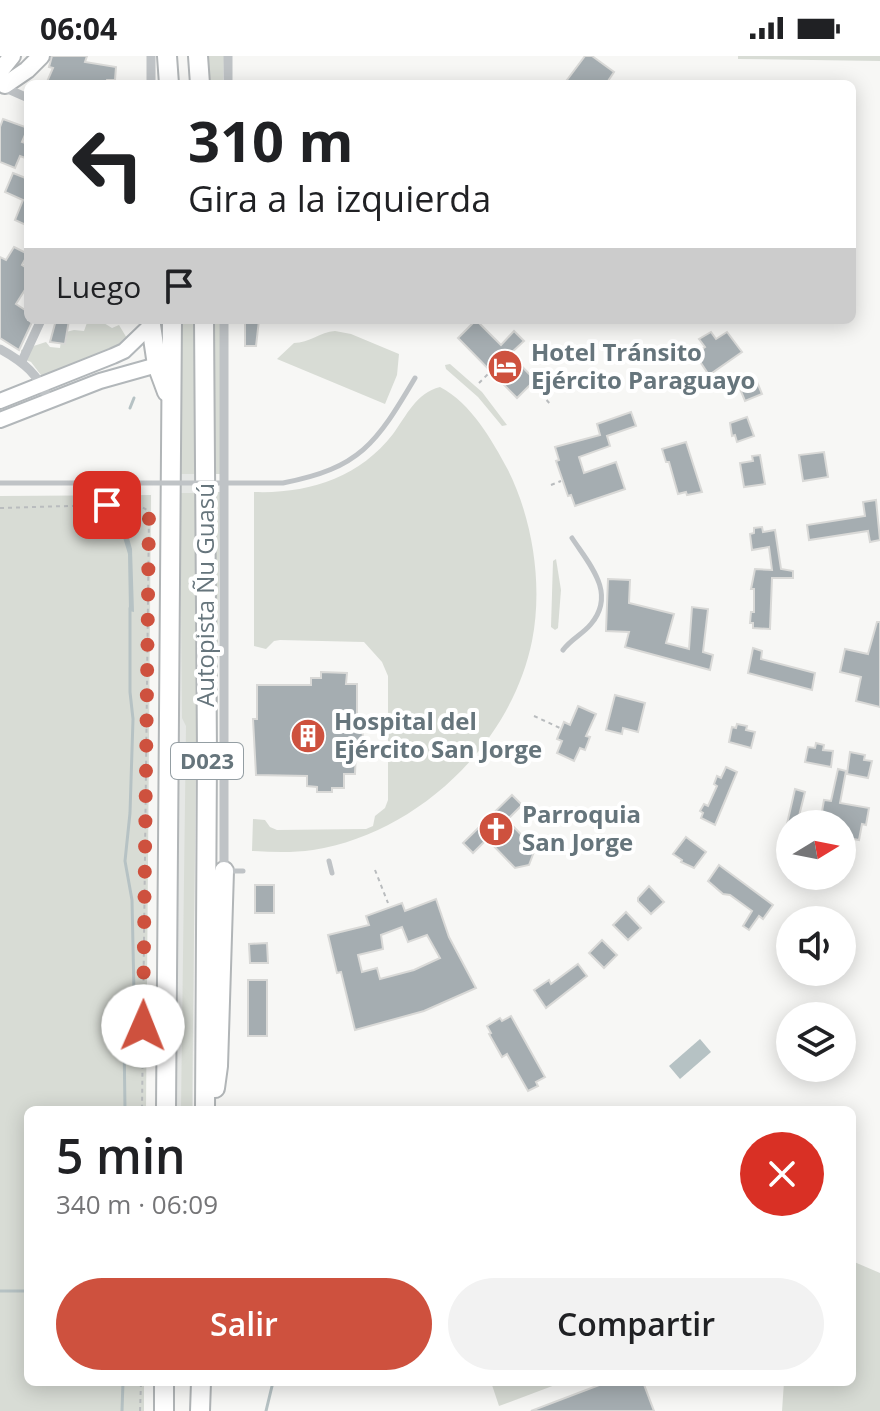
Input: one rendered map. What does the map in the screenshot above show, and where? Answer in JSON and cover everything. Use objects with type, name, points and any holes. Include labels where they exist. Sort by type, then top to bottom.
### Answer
[{"type":"highway","points":[[2,83],[12,56]]},
{"type":"highway","points":[[2,83],[30,56]]},
{"type":"highway","points":[[2,83],[27,70],[41,56]]},
{"type":"highway","points":[[167,56],[169,80]]},
{"type":"highway","points":[[198,56],[200,80]]},
{"type":"highway","points":[[151,324],[157,365],[172,406]]},
{"type":"highway","name":"Autopista Ñu Guasú","points":[[166,1106],[172,324]]},
{"type":"highway","name":"Autopista Ñu Guasú","points":[[204,324],[208,1106]]},
{"type":"highway","points":[[209,1106],[218,1066],[224,871]]},
{"type":"highway","points":[[164,1386],[164,1411]]},
{"type":"highway","points":[[200,1411],[201,1386]]},
{"type":"main road","points":[[0,401],[124,351],[150,324]]},
{"type":"main road","points":[[0,420],[114,376],[157,365]]},
{"type":"street","points":[[151,56],[151,80]]},
{"type":"street","points":[[228,56],[228,80]]},
{"type":"street","points":[[2,83],[24,96]]},
{"type":"street","points":[[22,361],[39,324]]},
{"type":"street","points":[[224,324],[224,871]]},
{"type":"street","points":[[0,349],[22,361],[43,384],[49,401]]},
{"type":"lane","points":[[0,483],[267,483],[305,479],[348,463],[364,450],[388,423],[415,378]]},
{"type":"lane","points":[[563,650],[595,620],[601,601],[597,573],[572,538]]},
{"type":"lane","points":[[329,861],[332,873]]},
{"type":"lane","points":[[224,871],[243,871]]},
{"type":"path","points":[[479,383],[489,373]]},
{"type":"path","points":[[536,388],[551,405]]},
{"type":"path","points":[[551,485],[561,481]]},
{"type":"path","points":[[0,508],[137,504],[149,514],[142,1106]]},
{"type":"path","points":[[534,716],[560,728]]},
{"type":"path","points":[[375,870],[388,903]]},
{"type":"path","points":[[140,1411],[141,1386]]},
{"type":"shaded area","points":[[205,56],[224,56],[223,80],[206,80]]},
{"type":"shaded area","points":[[738,56],[880,56],[880,61],[738,59]]},
{"type":"shaded area","points":[[87,324],[106,324],[112,328],[119,325],[128,340],[106,350],[107,354],[44,379],[31,362],[21,358],[21,350],[46,342],[50,347],[60,348],[62,333],[84,331]]},
{"type":"shaded area","points":[[177,324],[194,324],[198,502],[193,1106],[176,1106],[181,501]]},
{"type":"shaded area","points":[[179,324],[197,324],[199,474],[179,474]]},
{"type":"shaded area","points":[[210,324],[220,324],[221,474],[213,474]]},
{"type":"shaded area","points":[[335,331],[351,334],[399,354],[397,375],[385,404],[277,359],[294,343]]},
{"type":"shaded area","points":[[450,364],[482,392],[507,425],[502,426],[478,397],[446,369],[445,365]]},
{"type":"shaded area","points":[[440,387],[471,412],[488,435],[508,470],[524,510],[534,554],[536,598],[532,641],[521,679],[481,749],[422,804],[388,825],[351,841],[305,851],[252,851],[253,819],[265,820],[277,830],[366,829],[373,826],[375,816],[385,808],[388,800],[388,676],[382,662],[364,642],[280,640],[274,641],[266,649],[254,646],[254,492],[312,486],[348,472],[379,449],[418,399]]},
{"type":"shaded area","points":[[213,492],[220,492],[216,860],[219,873],[215,1037]]},
{"type":"shaded area","points":[[180,493],[199,493],[192,1106],[181,1106],[186,726],[182,718]]},
{"type":"shaded area","points":[[151,495],[146,1106],[24,1106],[24,1386],[144,1386],[144,1411],[0,1411],[0,496]]},
{"type":"shaded area","points":[[120,506],[132,549],[134,612],[129,611],[128,554],[114,507]]},
{"type":"shaded area","points":[[556,559],[561,590],[558,628],[555,630],[551,627],[553,561]]},
{"type":"shaded area","points":[[700,1039],[711,1052],[680,1079],[669,1066]]},
{"type":"shaded area","points":[[856,1263],[880,1273],[880,1411],[782,1411],[784,1386],[856,1386]]},
{"type":"shaded area","points":[[492,1386],[552,1386],[499,1406]]},
{"type":"building","points":[[52,56],[87,56],[85,62],[116,67],[115,80],[48,80],[53,68],[49,67]]},
{"type":"building","points":[[585,56],[592,56],[614,72],[609,80],[567,80]]},
{"type":"building","points":[[3,119],[24,127],[24,158],[20,156],[15,168],[0,162],[0,127]]},
{"type":"building","points":[[13,173],[24,177],[24,224],[15,220],[23,200],[5,192]]},
{"type":"building","points":[[14,247],[24,252],[24,291],[16,304],[24,309],[24,324],[31,324],[19,350],[0,338],[0,257],[6,260]]},
{"type":"building","points":[[55,324],[68,324],[65,344],[50,342]]},
{"type":"building","points":[[245,324],[259,324],[256,346],[245,346]]},
{"type":"building","name":"Hotel Tránsito Ejército Paraguayo","points":[[472,324],[480,324],[501,345],[514,331],[524,341],[510,354],[535,380],[517,398],[458,338]]},
{"type":"building","points":[[711,332],[716,339],[727,332],[742,352],[709,375],[695,354],[705,347],[699,339]]},
{"type":"building","points":[[755,377],[762,394],[745,401],[738,384]]},
{"type":"building","points":[[631,412],[636,426],[607,436],[610,446],[579,457],[584,473],[616,462],[625,489],[575,506],[571,495],[568,496],[556,461],[559,460],[555,447],[600,435],[597,424]]},
{"type":"building","points":[[747,417],[754,436],[737,442],[735,435],[732,436],[730,423]]},
{"type":"building","points":[[686,442],[702,492],[687,495],[686,492],[678,494],[662,449]]},
{"type":"building","points":[[824,452],[828,477],[803,481],[799,455]]},
{"type":"building","points":[[760,455],[765,484],[744,487],[740,463],[753,461],[752,456]]},
{"type":"building","points":[[876,500],[880,540],[870,542],[868,531],[809,540],[807,525],[865,516],[863,502]]},
{"type":"building","points":[[762,527],[763,532],[775,530],[781,569],[793,571],[793,578],[772,578],[770,629],[753,628],[753,623],[750,623],[751,612],[754,612],[754,589],[751,589],[755,569],[772,570],[769,547],[752,550],[750,534],[754,533],[754,528]]},
{"type":"building","points":[[608,579],[630,580],[629,603],[674,614],[666,643],[689,649],[692,607],[708,609],[703,652],[713,655],[710,670],[625,647],[629,632],[606,631]]},
{"type":"building","points":[[877,622],[880,622],[880,707],[856,701],[861,677],[840,672],[845,649],[868,654]]},
{"type":"building","points":[[753,648],[762,651],[761,659],[815,673],[812,690],[748,673]]},
{"type":"building","name":"Hospital del Ejército San Jorge","points":[[321,672],[347,673],[346,684],[357,684],[357,728],[363,728],[362,750],[356,750],[355,774],[344,774],[344,788],[332,788],[332,792],[317,792],[317,787],[307,786],[307,776],[256,775],[253,719],[257,719],[257,685],[311,685],[311,678],[321,678]]},
{"type":"building","points":[[615,695],[645,703],[638,732],[623,728],[622,734],[606,730]]},
{"type":"building","points":[[578,706],[596,714],[586,736],[590,737],[585,750],[580,748],[574,761],[557,753],[562,741],[557,739],[564,722],[570,725]]},
{"type":"building","points":[[737,724],[755,732],[751,748],[729,742],[732,727],[736,728]]},
{"type":"building","points":[[816,743],[824,745],[823,750],[833,751],[831,767],[805,762],[808,747],[815,748]]},
{"type":"building","points":[[850,752],[865,755],[864,760],[872,761],[868,778],[847,774]]},
{"type":"building","points":[[726,767],[737,772],[715,825],[701,818],[703,813],[700,811],[704,804],[708,806],[717,786],[714,784],[717,776],[721,778]]},
{"type":"building","points":[[838,769],[846,771],[840,803],[869,808],[859,840],[856,839],[856,810],[822,810],[824,800],[831,801]]},
{"type":"building","points":[[795,789],[805,792],[800,810],[790,810]]},
{"type":"building","name":"Parroquia San Jorge","points":[[512,795],[522,805],[507,820],[535,849],[529,865],[515,868],[487,839],[473,853],[463,843]]},
{"type":"building","points":[[686,837],[706,852],[694,868],[673,854]]},
{"type":"building","points":[[719,865],[773,905],[763,919],[759,916],[749,930],[743,926],[752,911],[708,881]]},
{"type":"building","points":[[255,885],[274,885],[274,913],[255,913]]},
{"type":"building","points":[[649,886],[664,902],[651,914],[638,901]]},
{"type":"building","points":[[436,899],[449,937],[476,988],[424,1011],[355,1030],[328,935],[369,925],[366,916],[402,903],[405,911]],"holes":[[[402,927],[408,942],[427,935],[440,958],[414,970],[380,979],[377,968],[362,972],[358,955],[383,949],[381,935]]]},
{"type":"building","points":[[626,912],[641,928],[628,940],[613,925]]},
{"type":"building","points":[[602,940],[617,955],[604,968],[589,953]]},
{"type":"building","points":[[267,943],[268,963],[250,963],[249,944]]},
{"type":"building","points":[[578,964],[587,976],[546,1008],[534,990],[549,980],[551,984]]},
{"type":"building","points":[[248,980],[267,980],[267,1036],[248,1036]]},
{"type":"building","points":[[511,1016],[545,1077],[536,1082],[538,1086],[528,1091],[507,1054],[502,1057],[487,1026]]},
{"type":"building","points":[[597,1386],[645,1386],[654,1411],[531,1411]]},
{"type":"waterway","points":[[130,408],[134,398]]},
{"type":"waterway","points":[[125,1106],[124,1037],[134,993],[132,900],[125,861],[133,719],[130,608]]},
{"type":"waterway","points":[[0,1291],[24,1291]]},
{"type":"waterway","points":[[122,1411],[123,1386]]},
{"type":"waterway","points":[[266,1411],[272,1386]]},
{"type":"place","name":"Hotel Tránsito Ejército Paraguayo","points":[[505,367]]},
{"type":"place","name":"Hospital del Ejército San Jorge","points":[[308,736]]},
{"type":"place","name":"Parroquia San Jorge","points":[[496,829]]},
{"type":"route","points":[[107,505],[137,504],[149,514],[143,1026]]}]
